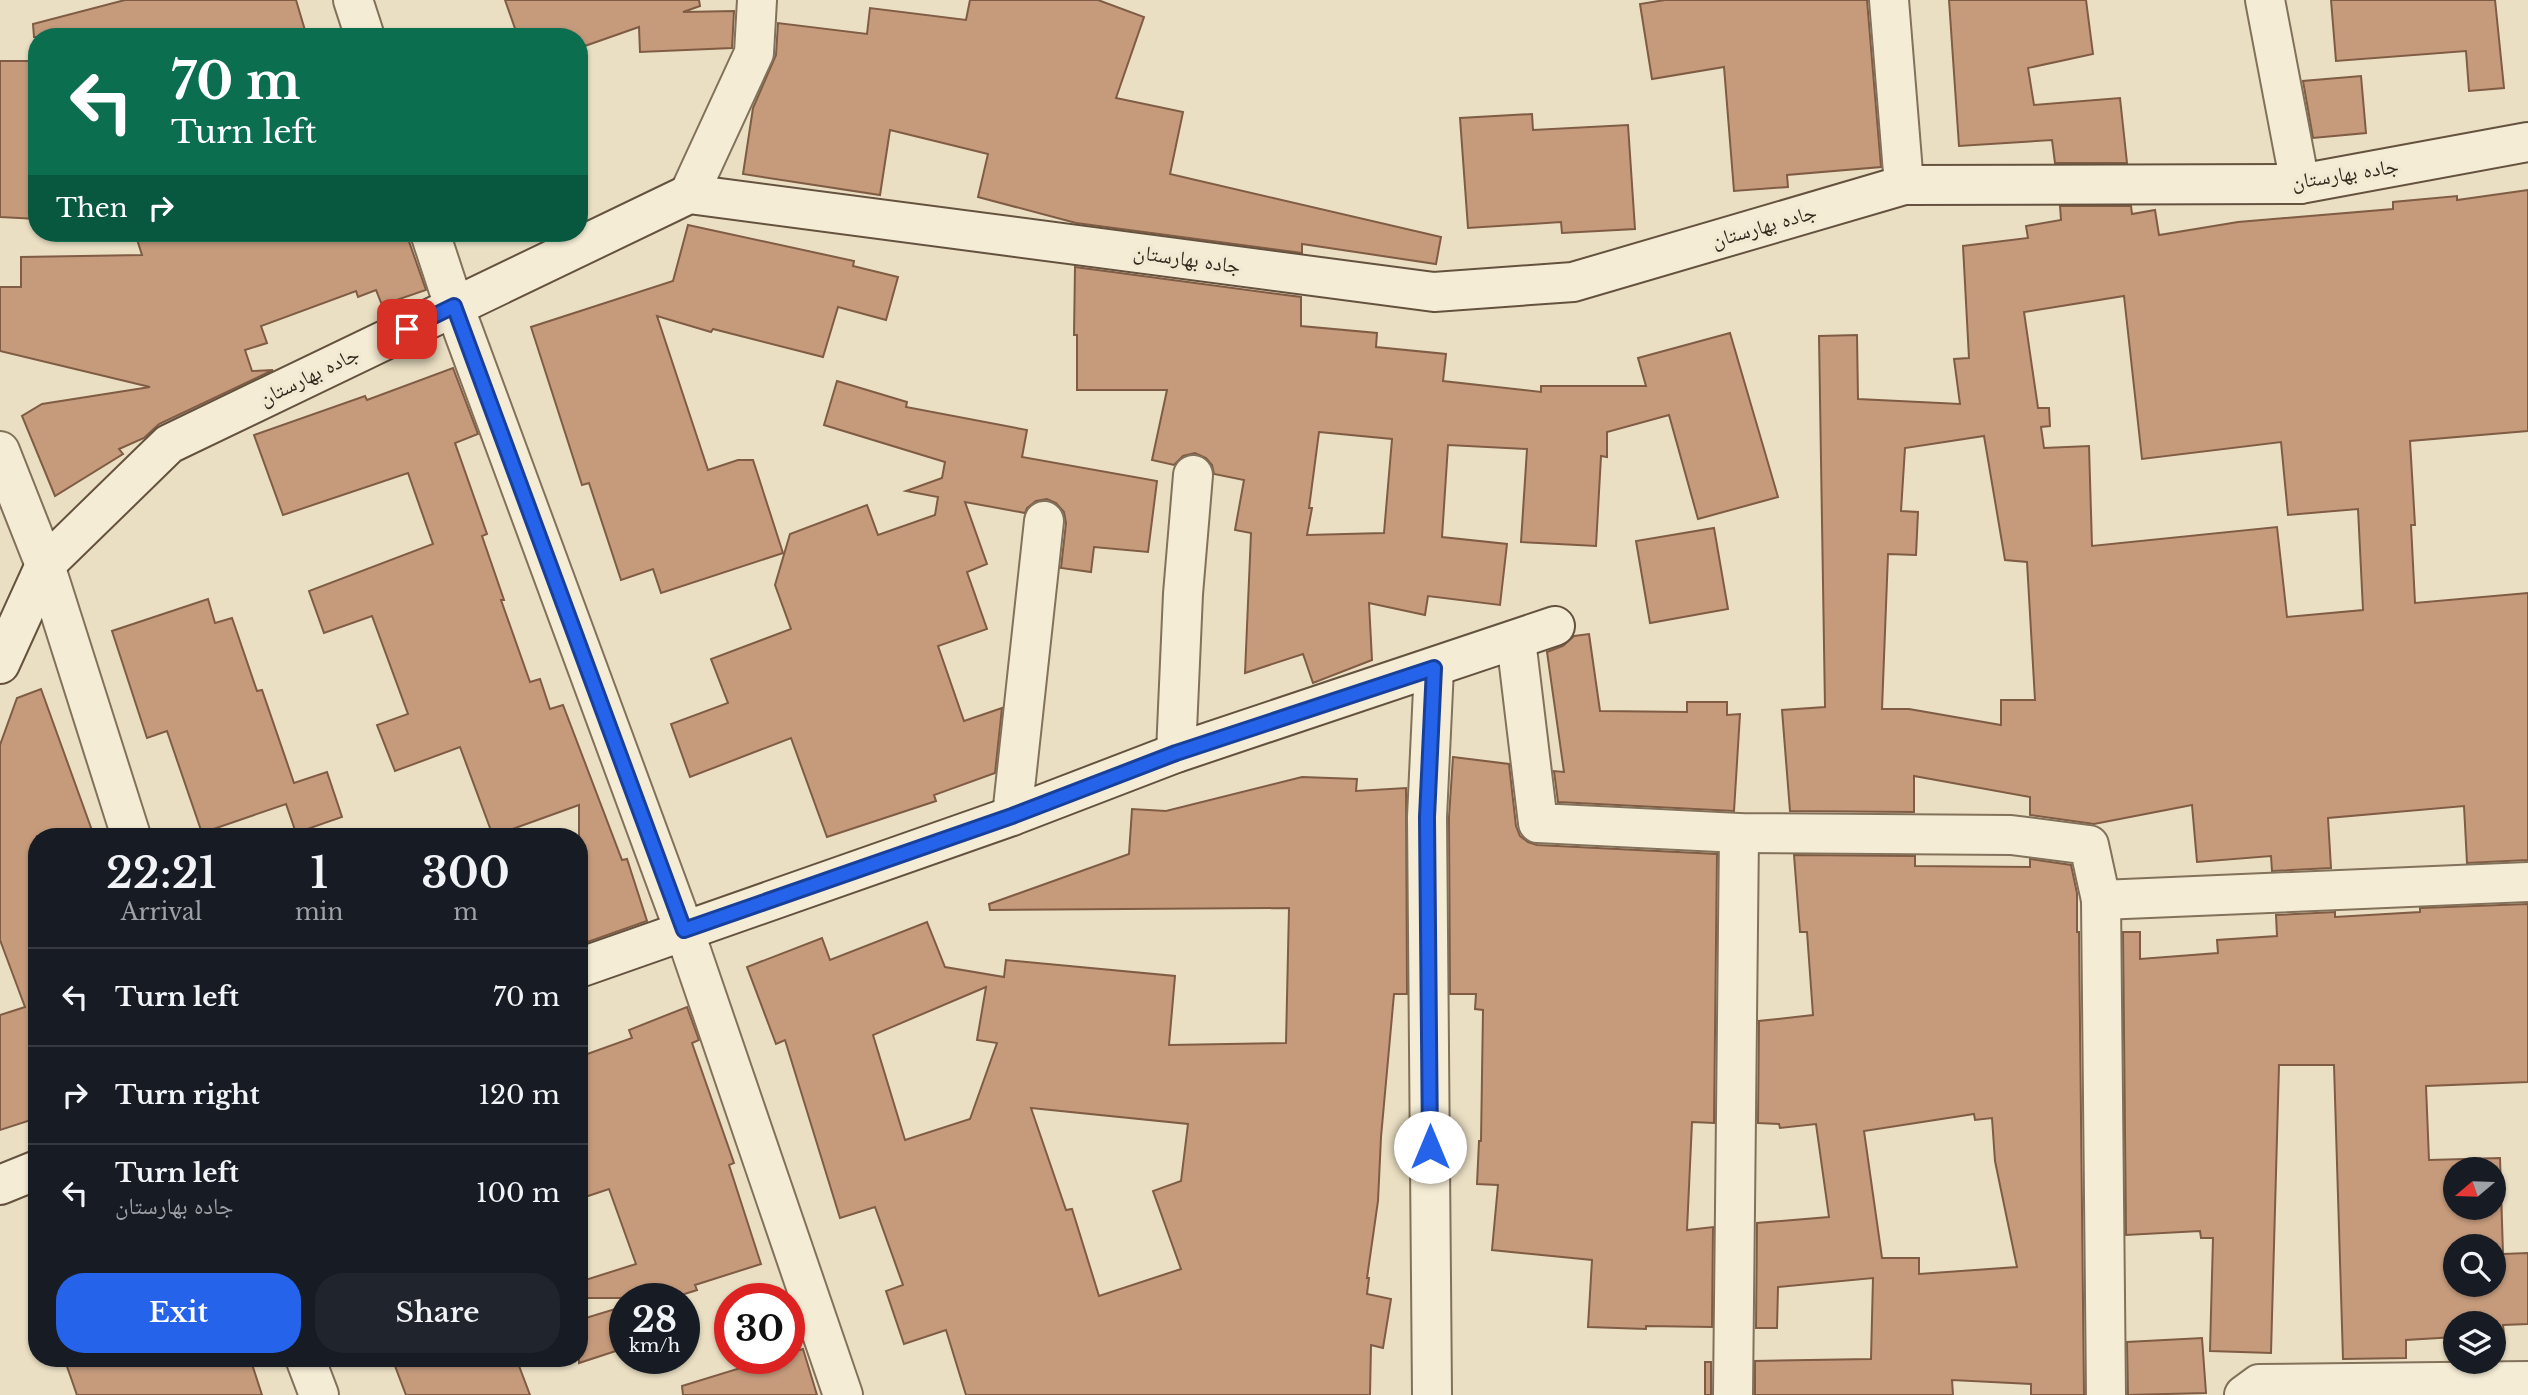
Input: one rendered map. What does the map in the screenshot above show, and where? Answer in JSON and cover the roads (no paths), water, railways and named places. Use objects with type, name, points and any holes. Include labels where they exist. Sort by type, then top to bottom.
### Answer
[{"type":"street","points":[[353,0],[362,28]]},
{"type":"street","points":[[689,194],[754,53],[757,0]]},
{"type":"street","points":[[1889,0],[1903,185]]},
{"type":"street","points":[[2265,0],[2301,184]]},
{"type":"street","name":"جاده بهارستان","points":[[0,664],[45,565],[169,444],[689,194],[1434,292],[1573,282],[1903,185],[2301,184],[2528,142]]},
{"type":"street","points":[[433,242],[454,306],[684,930],[843,1395]]},
{"type":"street","points":[[0,451],[45,565],[128,828]]},
{"type":"street","points":[[1176,753],[1182,594],[1193,475]]},
{"type":"street","points":[[1012,816],[1044,521]]},
{"type":"street","points":[[588,965],[1012,816],[1176,753],[1555,626]]},
{"type":"street","points":[[1516,640],[1538,823],[1739,833],[2011,835],[2089,845],[2101,900],[2106,1395]]},
{"type":"street","points":[[1432,1395],[1427,817],[1434,668]]},
{"type":"street","points":[[1733,1395],[1739,833]]},
{"type":"street","points":[[2101,900],[2528,882]]},
{"type":"street","points":[[0,1185],[28,1174]]},
{"type":"street","points":[[308,1367],[318,1395]]},
{"type":"street","points":[[2244,1395],[2259,1384],[2528,1381]]}]
